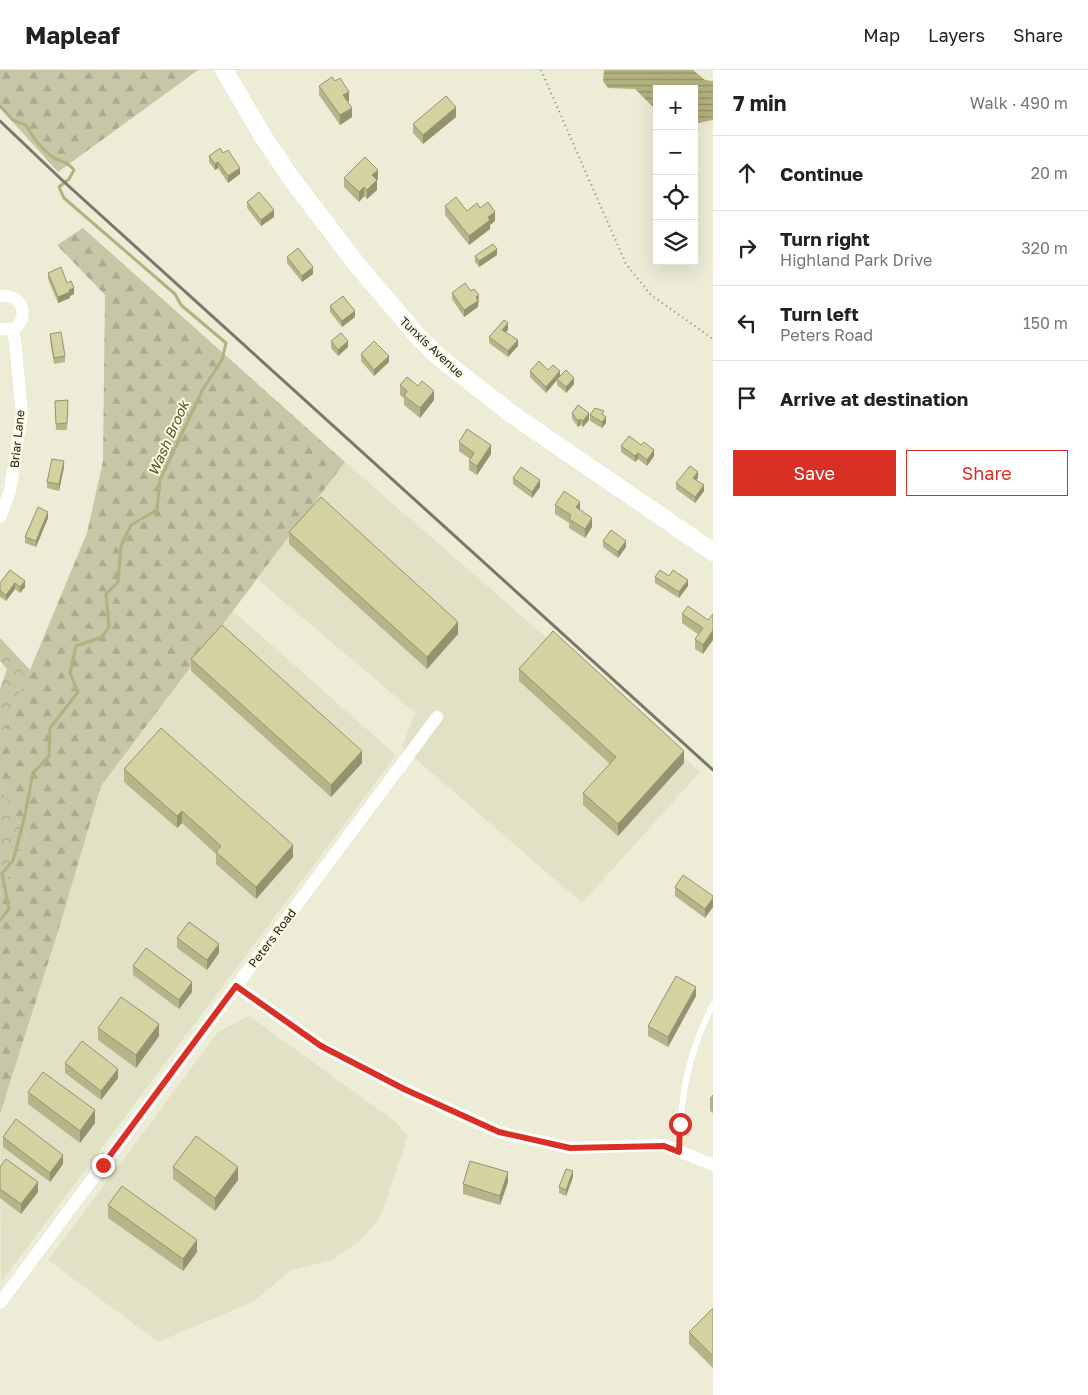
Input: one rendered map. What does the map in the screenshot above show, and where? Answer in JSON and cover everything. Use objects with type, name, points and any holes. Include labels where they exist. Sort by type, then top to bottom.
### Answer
[{"type":"main road","name":"Tunxis Avenue","points":[[224,70],[264,138],[291,178],[364,273],[421,340],[459,374],[513,415],[713,552]]},
{"type":"street","name":"Briar Lane","points":[[0,296],[12,296],[21,304],[23,309],[22,320],[6,330],[15,340],[22,414],[10,491],[0,516]]},
{"type":"street","name":"Peters Road","points":[[0,1304],[437,717]]},
{"type":"street","points":[[236,986],[321,1046],[404,1089],[499,1132],[570,1148],[664,1146],[713,1165]]},
{"type":"lane","points":[[679,1152],[684,1080],[703,1024],[713,1005]]},
{"type":"path","points":[[541,70],[628,268],[655,298],[713,339]]},
{"type":"shaded area","points":[[604,70],[693,70],[705,80],[713,81],[713,120],[698,123],[698,85],[653,85],[653,107],[635,89],[608,88],[603,81]]},
{"type":"shaded area","points":[[345,462],[700,772],[582,903],[402,747],[415,713],[257,579]]},
{"type":"shaded area","points":[[233,611],[396,755],[1,1282],[0,1114],[60,925],[101,786]]},
{"type":"shaded area","points":[[249,1016],[397,1123],[408,1136],[381,1216],[361,1240],[332,1260],[292,1270],[252,1302],[158,1342],[48,1260],[218,1032]]},
{"type":"green space","points":[[0,70],[198,70],[58,172],[0,108]]},
{"type":"green space","points":[[83,228],[345,462],[101,786],[60,925],[0,1114],[0,894],[27,837],[0,786],[0,742],[87,533],[103,461],[105,295],[57,245]]},
{"type":"green space","points":[[0,638],[30,670],[0,742],[0,689],[7,669],[0,661]]},
{"type":"green space","points":[[0,786],[27,837],[0,894]]},
{"type":"building","points":[[332,77],[335,81],[340,78],[349,92],[343,95],[352,108],[340,115],[319,86]]},
{"type":"building","points":[[446,96],[456,107],[423,135],[413,124]]},
{"type":"building","points":[[220,148],[223,153],[228,150],[240,168],[228,176],[218,162],[215,164],[209,156]]},
{"type":"building","points":[[365,157],[378,170],[372,175],[377,180],[367,190],[364,187],[359,192],[344,178]]},
{"type":"building","points":[[259,192],[274,210],[261,220],[247,202]]},
{"type":"building","points":[[456,197],[467,211],[477,203],[480,208],[488,202],[495,212],[488,217],[490,220],[469,236],[445,206]]},
{"type":"building","points":[[493,244],[497,249],[479,261],[475,256]]},
{"type":"building","points":[[298,248],[313,267],[302,276],[287,257]]},
{"type":"building","points":[[61,267],[67,283],[71,281],[74,288],[69,290],[70,292],[58,297],[48,273]]},
{"type":"building","points":[[465,283],[471,291],[474,289],[479,295],[476,297],[478,301],[464,310],[452,293]]},
{"type":"building","points":[[343,296],[355,311],[342,321],[330,306]]},
{"type":"building","points":[[504,320],[508,323],[502,330],[518,340],[508,351],[489,337]]},
{"type":"building","points":[[61,332],[65,356],[54,358],[50,334]]},
{"type":"building","points":[[341,333],[348,341],[338,350],[331,341]]},
{"type":"building","points":[[374,341],[389,356],[374,370],[361,354]]},
{"type":"building","points":[[539,361],[548,370],[553,365],[560,371],[546,387],[530,371]]},
{"type":"building","points":[[566,370],[574,378],[566,387],[557,379]]},
{"type":"building","points":[[407,377],[418,386],[422,381],[434,391],[420,408],[404,396],[407,391],[400,385]]},
{"type":"building","points":[[68,400],[67,423],[56,424],[55,401]]},
{"type":"building","points":[[578,405],[589,413],[583,421],[580,419],[578,421],[572,413]]},
{"type":"building","points":[[595,408],[604,411],[602,414],[606,417],[602,422],[590,415]]},
{"type":"building","points":[[467,429],[491,445],[477,466],[469,461],[474,453],[459,442]]},
{"type":"building","points":[[629,436],[641,445],[644,442],[654,450],[647,460],[638,453],[635,456],[621,446]]},
{"type":"building","points":[[52,459],[64,461],[59,484],[47,482]]},
{"type":"building","points":[[690,466],[698,472],[693,478],[704,485],[695,497],[676,483]]},
{"type":"building","points":[[521,467],[540,480],[532,492],[513,478]]},
{"type":"building","points":[[564,491],[580,502],[576,507],[592,518],[585,529],[569,519],[571,515],[555,505]]},
{"type":"building","points":[[321,497],[458,622],[427,657],[289,532]]},
{"type":"building","points":[[38,507],[48,512],[36,541],[25,537]]},
{"type":"building","points":[[611,530],[626,541],[618,552],[603,541]]},
{"type":"building","points":[[10,570],[25,581],[20,587],[15,583],[6,595],[0,591],[0,583]]},
{"type":"building","points":[[660,570],[669,576],[673,570],[688,580],[679,592],[655,577]]},
{"type":"building","points":[[688,606],[708,620],[713,614],[713,630],[703,645],[695,639],[703,628],[682,614]]},
{"type":"building","points":[[222,625],[362,751],[331,785],[191,659]]},
{"type":"building","points":[[553,631],[684,751],[618,824],[583,793],[616,757],[519,669]]},
{"type":"building","points":[[161,728],[293,845],[256,887],[216,852],[221,846],[182,811],[177,816],[124,769]]},
{"type":"building","points":[[683,875],[713,896],[705,909],[675,887]]},
{"type":"building","points":[[189,922],[219,944],[207,960],[177,938]]},
{"type":"building","points":[[146,948],[192,982],[179,1000],[133,966]]},
{"type":"building","points":[[676,976],[696,987],[668,1037],[648,1026]]},
{"type":"building","points":[[121,997],[159,1024],[136,1055],[98,1028]]},
{"type":"building","points":[[82,1041],[118,1069],[101,1091],[65,1063]]},
{"type":"building","points":[[43,1072],[95,1110],[80,1131],[28,1092]]},
{"type":"building","points":[[16,1119],[63,1155],[50,1173],[3,1137]]},
{"type":"building","points":[[196,1136],[238,1167],[215,1198],[173,1167]]},
{"type":"building","points":[[6,1159],[38,1182],[21,1204],[0,1189],[0,1167]]},
{"type":"building","points":[[470,1161],[508,1172],[500,1196],[463,1184]]},
{"type":"building","points":[[566,1169],[573,1171],[566,1190],[559,1187]]},
{"type":"building","points":[[122,1186],[197,1240],[183,1259],[108,1205]]},
{"type":"building","points":[[713,1308],[713,1356],[689,1332]]},
{"type":"waterway","name":"Wash Brook","points":[[0,106],[13,120],[26,125],[47,153],[69,165],[74,170],[69,179],[59,187],[64,198],[175,294],[181,305],[226,343],[222,360],[203,389],[160,480],[157,510],[131,525],[121,546],[118,582],[106,594],[109,627],[102,637],[76,646],[70,673],[78,692],[50,728],[49,756],[33,773],[25,815],[13,861],[2,873],[9,909],[0,920]]},
{"type":"railway","points":[[0,121],[62,180],[713,770]]},
{"type":"route","points":[[103,1165],[236,986],[321,1046],[404,1089],[499,1132],[570,1148],[664,1146],[679,1152],[680,1124]]}]
